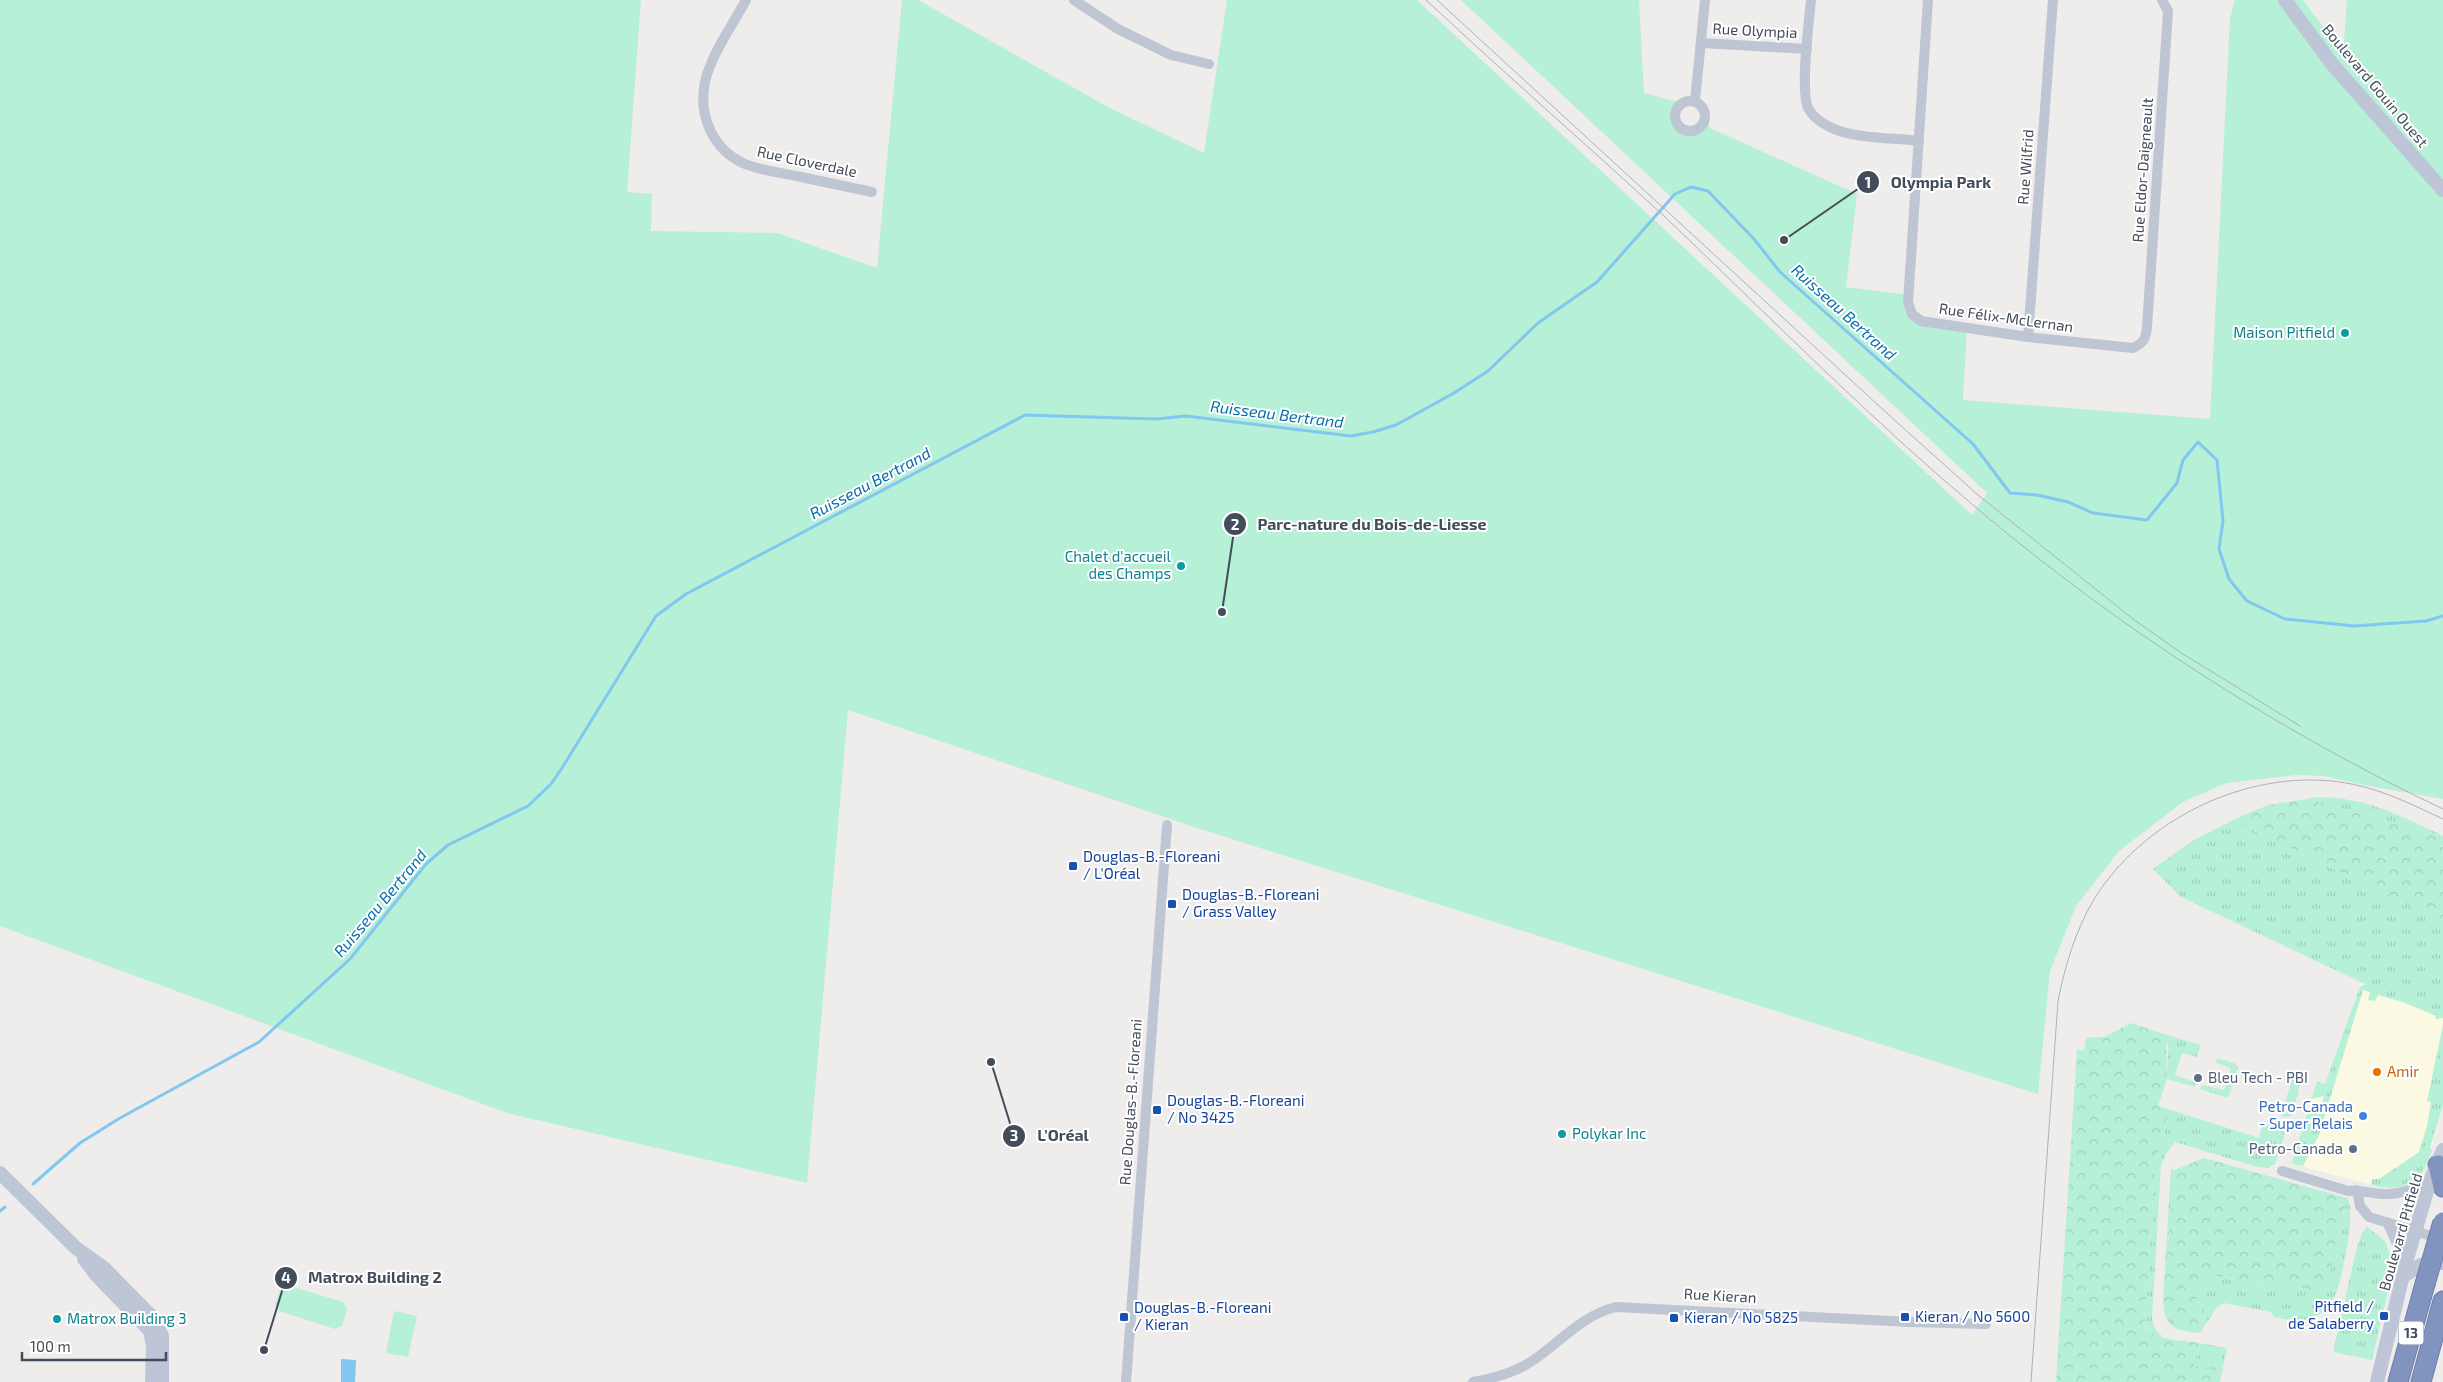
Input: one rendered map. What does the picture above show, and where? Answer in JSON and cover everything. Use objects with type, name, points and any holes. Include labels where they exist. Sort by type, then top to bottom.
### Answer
[{"type":"highway","name":"13","points":[[2398,1382],[2443,1224]]},
{"type":"highway","name":"13","points":[[2421,1382],[2443,1301]]},
{"type":"main road","name":"Boulevard Gouin Ouest","points":[[2285,0],[2332,64],[2443,190]]},
{"type":"main road","name":"Boulevard Pitfield","points":[[2377,1382],[2415,1231],[2424,1203],[2439,1171]]},
{"type":"main road","points":[[0,1172],[76,1248],[97,1276],[150,1331],[153,1346],[152,1382]]},
{"type":"main road","points":[[2424,1203],[2432,1216],[2443,1224]]},
{"type":"main road","points":[[76,1248],[104,1268],[155,1320],[162,1336],[162,1382]]},
{"type":"main road","points":[[2405,1275],[2421,1265],[2443,1263]]},
{"type":"street","name":"Rue Cloverdale","points":[[746,0],[711,66],[705,82],[704,110],[707,126],[716,141],[728,154],[754,167],[872,192]]},
{"type":"street","points":[[1074,0],[1118,29],[1172,55],[1209,64]]},
{"type":"street","name":"Rue Olympia","points":[[1695,102],[1705,0]]},
{"type":"street","points":[[1811,0],[1806,49],[1808,108],[1818,118],[1843,132],[1920,141]]},
{"type":"street","name":"Rue Félix-McLernan","points":[[1928,0],[1908,302],[1912,314],[1921,321],[2028,337],[2133,348],[2142,344]]},
{"type":"street","name":"Rue Wilfrid","points":[[2028,337],[2052,0]]},
{"type":"street","name":"Rue Eldor-Daigneault","points":[[2142,344],[2146,337],[2147,327],[2168,11],[2162,0]]},
{"type":"street","name":"Rue Olympia","points":[[1702,44],[1806,49]]},
{"type":"street","name":"Rue Douglas-B.-Floreani","points":[[1126,1382],[1167,825]]},
{"type":"street","points":[[2282,1171],[2348,1191],[2357,1190],[2384,1194],[2400,1193],[2439,1171]]},
{"type":"street","points":[[2357,1190],[2358,1202],[2365,1214],[2443,1240]]},
{"type":"street","points":[[2387,1222],[2397,1244],[2407,1259]]},
{"type":"street","name":"Rue Kieran","points":[[1473,1382],[1516,1370],[1534,1360],[1586,1318],[1616,1306],[1908,1322],[1986,1324]]},
{"type":"shaded area","points":[[2362,982],[2443,1015],[2443,1106],[2427,1164],[2419,1177],[2408,1184],[2386,1189],[2293,1164],[2292,1162],[2317,1082],[2325,1084]]},
{"type":"green space","points":[[0,0],[641,0],[627,192],[652,194],[651,231],[777,233],[877,268],[902,0],[918,0],[1108,107],[1204,153],[1227,0],[1417,0],[1972,515],[1987,493],[1461,0],[1639,0],[1644,93],[1682,103],[1675,112],[1674,120],[1678,126],[1685,130],[1701,129],[1705,123],[1705,111],[1710,128],[1857,194],[1846,287],[1909,295],[1912,314],[1967,328],[1963,400],[2210,419],[2230,19],[2235,0],[2303,0],[2343,53],[2347,0],[2443,0],[2443,799],[2324,776],[2296,775],[2226,783],[2183,802],[2119,851],[2076,906],[2050,971],[2038,1094],[1191,826],[848,710],[807,1183],[507,1113],[0,926]]},
{"type":"green space","points":[[2316,797],[2351,800],[2367,804],[2397,814],[2443,836],[2306,799]]},
{"type":"green space","points":[[2306,799],[2443,836],[2443,921],[2258,833],[2235,819],[2268,805]]},
{"type":"green space","points":[[2235,819],[2258,833],[2443,921],[2443,1018],[2435,1019],[2436,1016],[2403,1002],[2378,995],[2375,1001],[2368,1000],[2370,992],[2363,990],[2319,1135],[2303,1166],[2293,1164],[2292,1162],[2307,1114],[2321,1106],[2324,1096],[2311,1099],[2317,1082],[2325,1084],[2360,987],[2365,984],[2181,897],[2153,869],[2192,841]]},
{"type":"green space","points":[[2131,1023],[2164,1034],[2166,1037],[2167,1079],[2158,1106],[2171,1110],[2155,1163],[2145,1325],[2154,1334],[2161,1337],[2199,1343],[2194,1366],[2222,1372],[2220,1382],[2056,1382],[2077,1049],[2084,1051],[2086,1039],[2104,1037]]},
{"type":"green space","points":[[2443,1025],[2443,1106],[2428,1160],[2423,1170],[2410,1183],[2393,1188],[2371,1185],[2372,1179],[2379,1179],[2419,1152],[2427,1126],[2431,1102],[2427,1101]]},
{"type":"green space","points":[[2164,1034],[2201,1045],[2197,1057],[2182,1053],[2175,1075],[2197,1083],[2195,1087],[2167,1079],[2168,1046]]},
{"type":"green space","points":[[2217,1058],[2234,1063],[2238,1067],[2228,1098],[2200,1089],[2202,1085],[2224,1090],[2231,1068],[2216,1063]]},
{"type":"green space","points":[[2292,1079],[2301,1082],[2292,1115],[2287,1117],[2281,1116]]},
{"type":"green space","points":[[2171,1110],[2259,1138],[2263,1124],[2282,1130],[2285,1134],[2275,1164],[2268,1168],[2258,1167],[2175,1142],[2166,1154],[2161,1165],[2152,1319],[2155,1329],[2163,1337],[2153,1334],[2145,1325],[2155,1163]]},
{"type":"green space","points":[[2204,1158],[2347,1198],[2326,1287],[2316,1291],[2287,1286],[2254,1284],[2209,1274],[2200,1281],[2196,1300],[2205,1309],[2200,1333],[2177,1329],[2168,1322],[2163,1299],[2175,1170]]},
{"type":"green space","points":[[2171,1169],[2175,1170],[2163,1299]]},
{"type":"green space","points":[[2347,1198],[2350,1205],[2350,1228],[2345,1258],[2337,1291],[2324,1310],[2313,1318],[2287,1320],[2274,1317],[2271,1312],[2224,1303],[2217,1307],[2200,1333],[2205,1309],[2196,1300],[2200,1281],[2209,1274],[2254,1284],[2287,1286],[2316,1291],[2326,1287]]},
{"type":"green space","points":[[2367,1227],[2385,1241],[2394,1265],[2372,1360],[2333,1352],[2357,1247],[2362,1233]]},
{"type":"green space","points":[[284,1284],[343,1302],[347,1309],[342,1326],[335,1329],[279,1311],[275,1304],[281,1287]]},
{"type":"green space","points":[[394,1311],[417,1316],[408,1357],[386,1353]]},
{"type":"green space","points":[[2199,1343],[2227,1348],[2222,1372],[2194,1366]]},
{"type":"water","points":[[341,1359],[356,1360],[355,1382],[341,1382]]},
{"type":"waterway","name":"Ruisseau Bertrand","points":[[33,1184],[80,1143],[120,1118],[259,1042],[350,959],[426,864],[448,845],[528,806],[551,784],[562,768],[656,616],[686,594],[1025,415],[1156,419],[1186,416],[1351,436],[1396,425],[1454,393],[1488,371],[1538,323],[1597,282],[1675,194],[1691,187],[1708,191],[1754,239],[1780,272],[1973,444],[2010,493],[2037,495],[2068,502],[2093,513],[2147,520],[2177,483],[2183,460],[2198,442],[2217,460],[2223,521],[2219,549],[2229,579],[2247,601],[2285,619],[2354,626],[2426,621],[2443,616]]},
{"type":"waterway","name":"Ruisseau Bertrand","points":[[0,1211],[5,1207]]},
{"type":"tram line","points":[[1426,0],[1664,216],[1822,369],[1903,444],[2039,559],[2148,639],[2263,713],[2322,747],[2443,809]]},
{"type":"tram line","points":[[1437,0],[1978,495],[2133,619],[2183,654],[2300,726]]},
{"type":"tram line","points":[[2031,1382],[2058,1001],[2067,962],[2081,925],[2093,901],[2114,872],[2139,846],[2168,824],[2200,806],[2233,793],[2269,784],[2304,780],[2354,784],[2393,796],[2443,819]]},
{"type":"place","name":"Olympia Park","points":[[1784,240]]},
{"type":"place","name":"Maison Pitfield","points":[[2345,333]]},
{"type":"place","name":"Chalet d'accueil des Champs","points":[[1181,566]]},
{"type":"place","name":"Parc-nature du Bois-de-Liesse","points":[[1222,612]]},
{"type":"place","name":"Douglas-B.-Floreani / L'Oréal","points":[[1073,866]]},
{"type":"place","name":"Douglas-B.-Floreani / Grass Valley","points":[[1172,904]]},
{"type":"place","name":"L'Oréal","points":[[991,1062]]},
{"type":"place","name":"Amir","points":[[2377,1072]]},
{"type":"place","name":"Bleu Tech - PBI","points":[[2198,1078]]},
{"type":"place","name":"Douglas-B.-Floreani / No 3425","points":[[1157,1110]]},
{"type":"place","name":"Petro-Canada - Super Relais","points":[[2363,1116]]},
{"type":"place","name":"Polykar Inc","points":[[1562,1134]]},
{"type":"place","name":"Petro-Canada","points":[[2353,1149]]},
{"type":"place","name":"Pitfield / de Salaberry","points":[[2384,1316]]},
{"type":"place","name":"Douglas-B.-Floreani / Kieran","points":[[1124,1317]]},
{"type":"place","name":"Kieran / No 5600","points":[[1905,1317]]},
{"type":"place","name":"Kieran / No 5825","points":[[1674,1318]]},
{"type":"place","name":"Matrox Building 3","points":[[57,1319]]},
{"type":"place","name":"Matrox Building 2","points":[[264,1350]]}]
